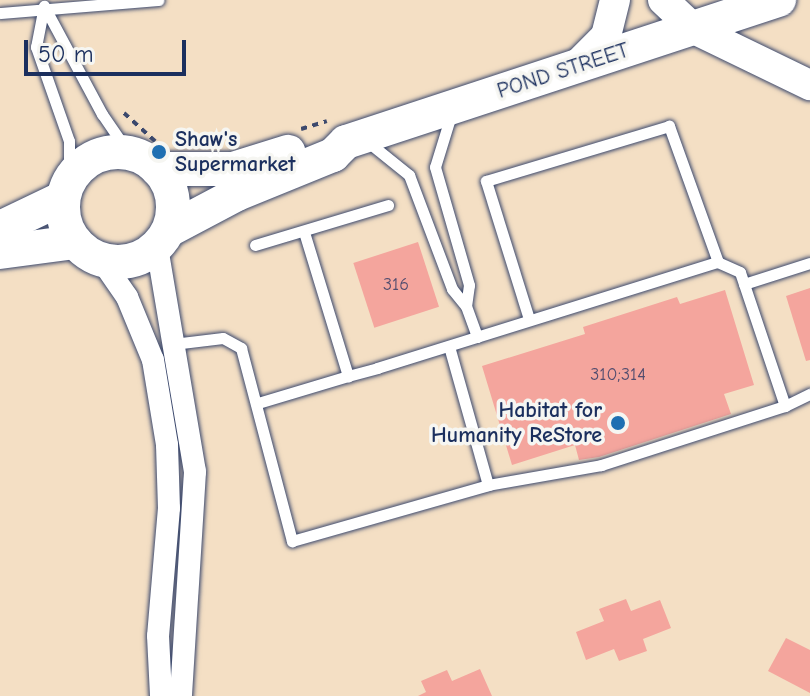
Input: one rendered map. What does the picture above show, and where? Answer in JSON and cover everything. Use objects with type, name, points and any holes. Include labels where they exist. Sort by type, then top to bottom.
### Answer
[{"type":"main road","points":[[574,68],[606,36],[615,0]]},
{"type":"main road","points":[[663,0],[694,29],[810,85]]},
{"type":"main road","name":"POND STREET","points":[[160,157],[233,169],[347,132],[453,107],[779,0]]},
{"type":"main road","name":"POND STREET","points":[[163,239],[237,194],[333,155],[347,132]]},
{"type":"main road","points":[[0,228],[66,188],[94,156],[128,152],[160,157],[172,198],[163,239],[128,262],[89,252],[0,252]]},
{"type":"main road","points":[[66,188],[65,223],[89,252]]},
{"type":"street","points":[[163,239],[171,336],[195,472],[181,696]]},
{"type":"street","points":[[89,252],[127,297],[149,351],[167,445],[169,508],[158,636],[161,696]]},
{"type":"street","points":[[149,351],[171,336]]},
{"type":"lane","points":[[0,13],[44,6],[158,0]]},
{"type":"lane","points":[[44,6],[102,114],[128,152]]},
{"type":"lane","points":[[44,6],[36,47],[69,141],[66,188]]},
{"type":"lane","points":[[453,107],[435,167],[469,285],[466,306]]},
{"type":"lane","points":[[529,319],[486,181],[515,172],[669,126],[718,262]]},
{"type":"lane","points":[[347,132],[409,175],[452,289],[466,306],[477,337]]},
{"type":"lane","points":[[255,245],[388,205]]},
{"type":"lane","points":[[304,232],[348,376]]},
{"type":"lane","points":[[258,403],[718,262],[740,272],[785,406]]},
{"type":"lane","points":[[744,284],[810,263]]},
{"type":"lane","points":[[171,336],[223,338],[241,348],[292,541],[488,485],[601,465],[785,406],[810,394]]},
{"type":"lane","points":[[449,346],[488,485]]},
{"type":"path","points":[[124,113],[160,157]]},
{"type":"path","points":[[291,132],[347,132]]},
{"type":"building","points":[[418,242],[439,307],[374,328],[353,263]]},
{"type":"building","points":[[810,288],[810,360],[806,361],[786,296]]},
{"type":"building","points":[[725,290],[754,385],[724,394],[731,414],[599,457],[579,460],[575,445],[512,465],[482,366],[585,334],[583,327],[677,297],[680,304]]},
{"type":"building","points":[[626,599],[631,611],[660,600],[671,628],[643,639],[647,651],[619,661],[614,649],[586,660],[576,632],[604,621],[599,609]]},
{"type":"building","points":[[786,638],[810,650],[810,693],[768,671]]},
{"type":"building","points":[[480,669],[492,696],[418,696],[426,692],[421,681],[447,670],[452,681]]},
{"type":"place","name":"Shaw's Supermarket","points":[[159,152]]},
{"type":"place","name":"Habitat for Humanity ReStore","points":[[618,423]]}]
